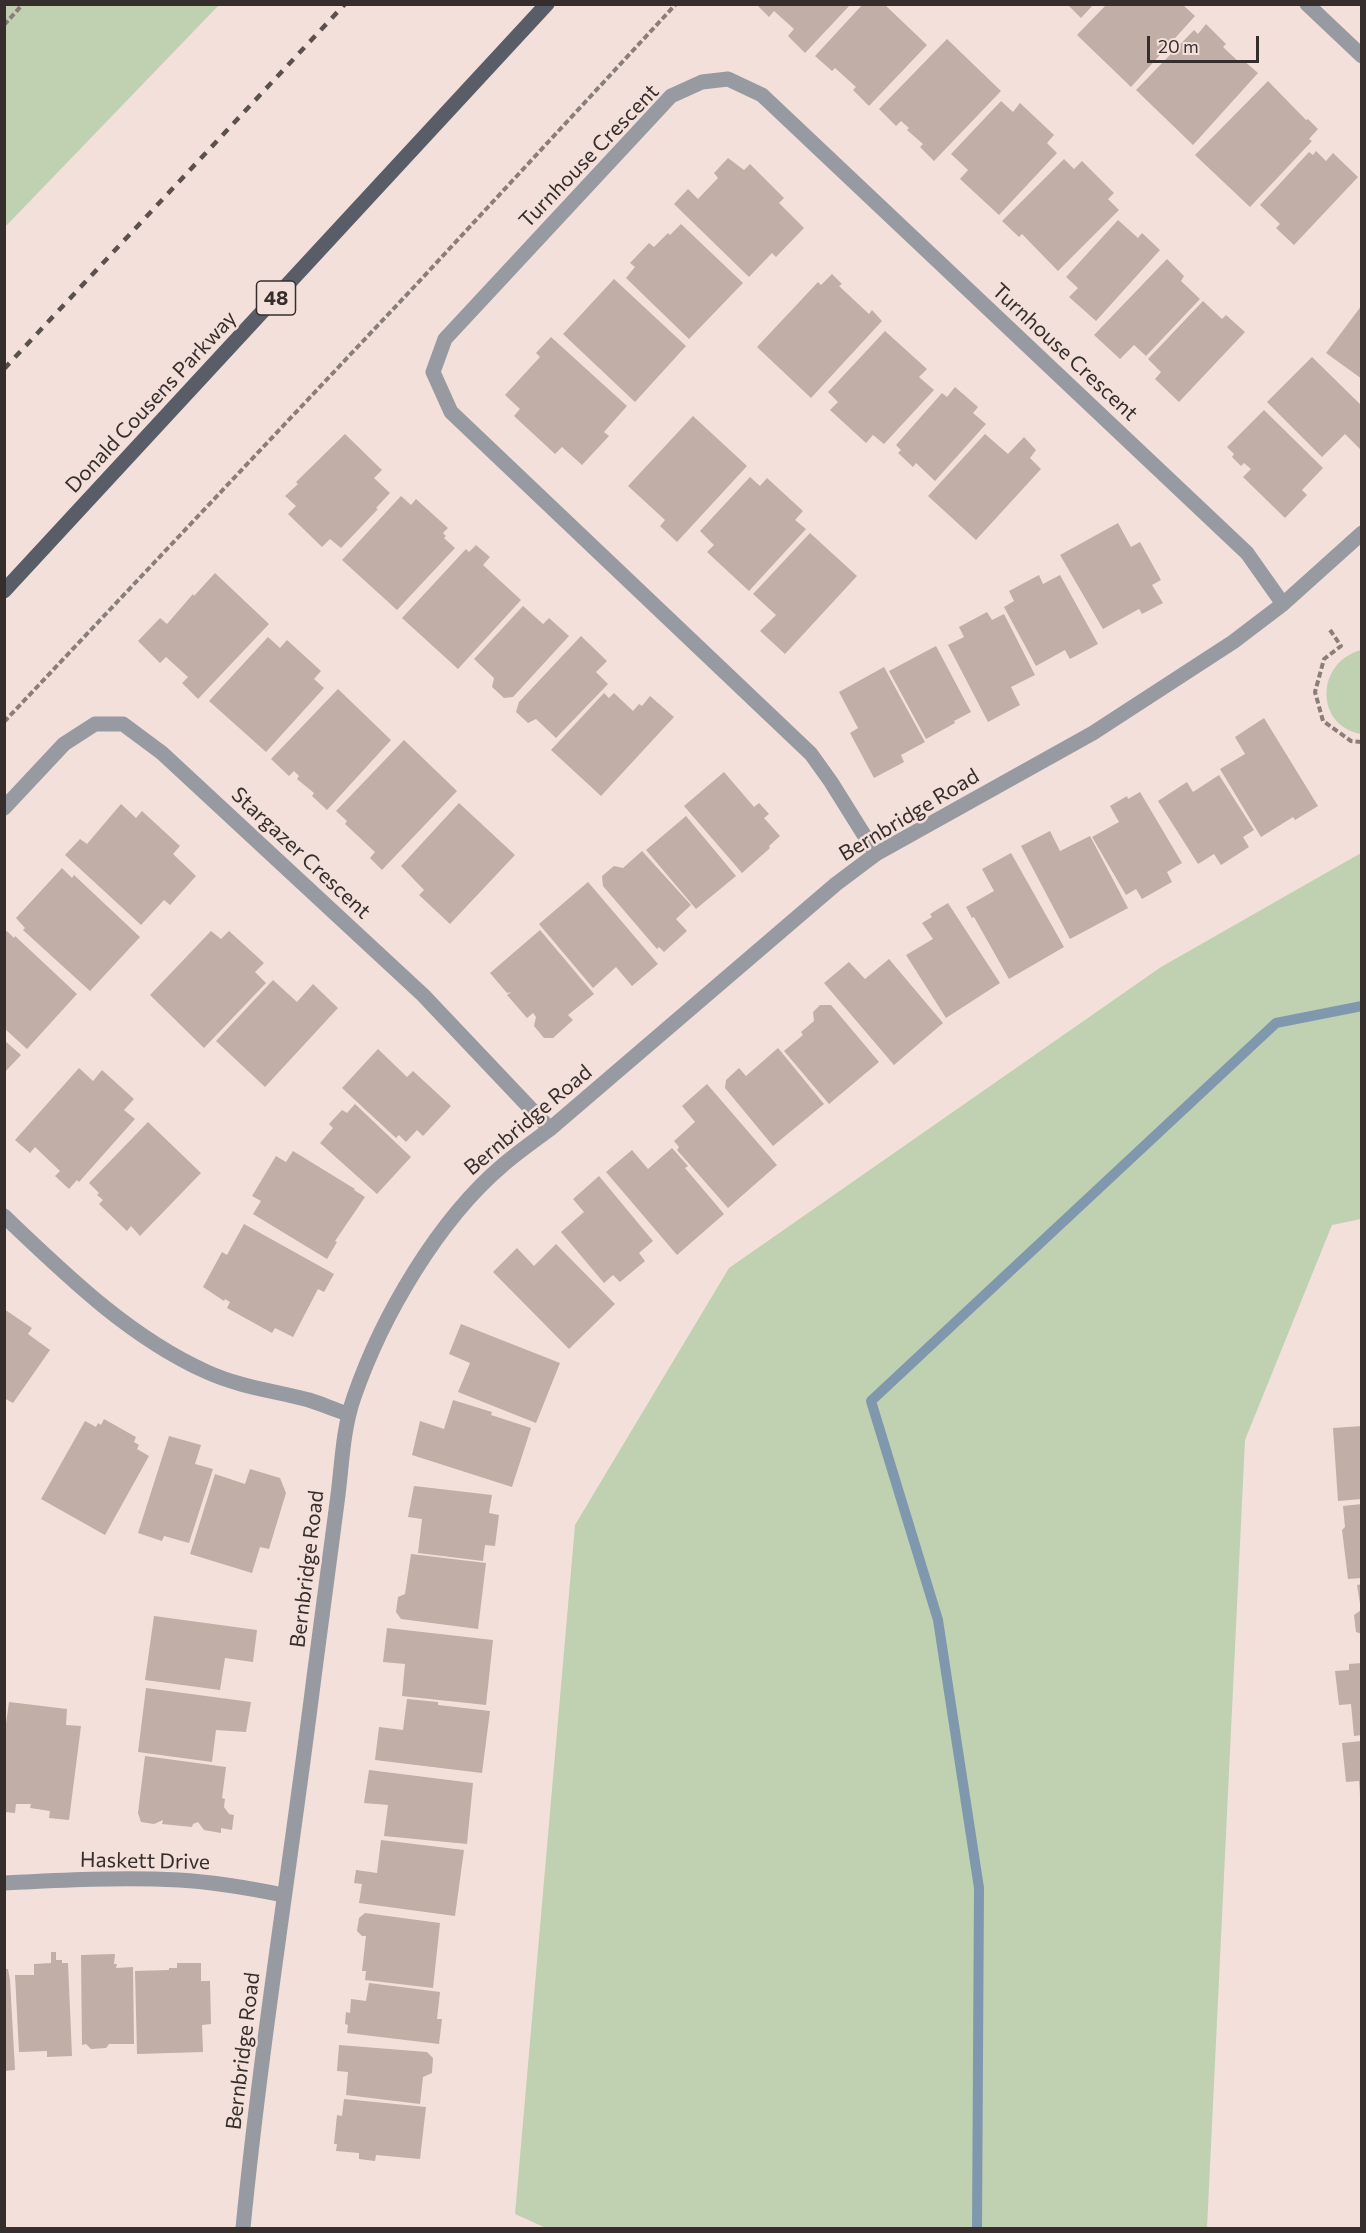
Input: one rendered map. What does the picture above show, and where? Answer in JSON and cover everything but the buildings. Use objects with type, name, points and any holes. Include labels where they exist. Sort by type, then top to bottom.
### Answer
[{"type":"main road","name":"Donald Cousens Parkway","points":[[4,591],[548,4]]},
{"type":"street","points":[[1307,4],[1362,56]]},
{"type":"street","name":"Turnhouse Crescent","points":[[876,854],[811,754],[451,412],[433,372],[445,339],[671,96],[702,82],[728,79],[762,95],[1247,553],[1283,604]]},
{"type":"street","name":"Bernbridge Road","points":[[243,2229],[283,1895],[312,1695],[348,1414],[377,1339],[425,1256],[472,1196],[494,1173],[550,1129],[836,884],[876,854],[1093,733],[1233,642],[1283,604],[1362,532]]},
{"type":"street","name":"Stargazer Crescent","points":[[4,808],[64,744],[95,724],[123,724],[162,753],[423,995],[550,1129]]},
{"type":"street","points":[[4,1216],[77,1283],[129,1326],[173,1355],[209,1373],[253,1388],[310,1400],[348,1414]]},
{"type":"street","name":"Haskett Drive","points":[[4,1883],[121,1879],[179,1880],[243,1887],[283,1895]]},
{"type":"path","points":[[4,25],[23,4]]},
{"type":"path","points":[[4,722],[406,296],[676,4]]},
{"type":"path","points":[[1330,630],[1341,646],[1324,659],[1315,692],[1323,721],[1351,741],[1362,742]]},
{"type":"green space","points":[[4,5],[219,5],[5,227]]},
{"type":"green space","points":[[1362,650],[1361,734],[1346,728],[1335,719],[1328,707],[1326,693],[1335,667],[1346,657]]},
{"type":"green space","points":[[1361,853],[1361,1219],[1332,1225],[1245,1440],[1207,2228],[546,2228],[515,2214],[575,1525],[729,1268],[1161,967]]},
{"type":"waterway","points":[[977,2228],[979,1888],[938,1620],[871,1401],[1276,1023],[1362,1006]]},
{"type":"railway","points":[[4,369],[345,4]]}]
